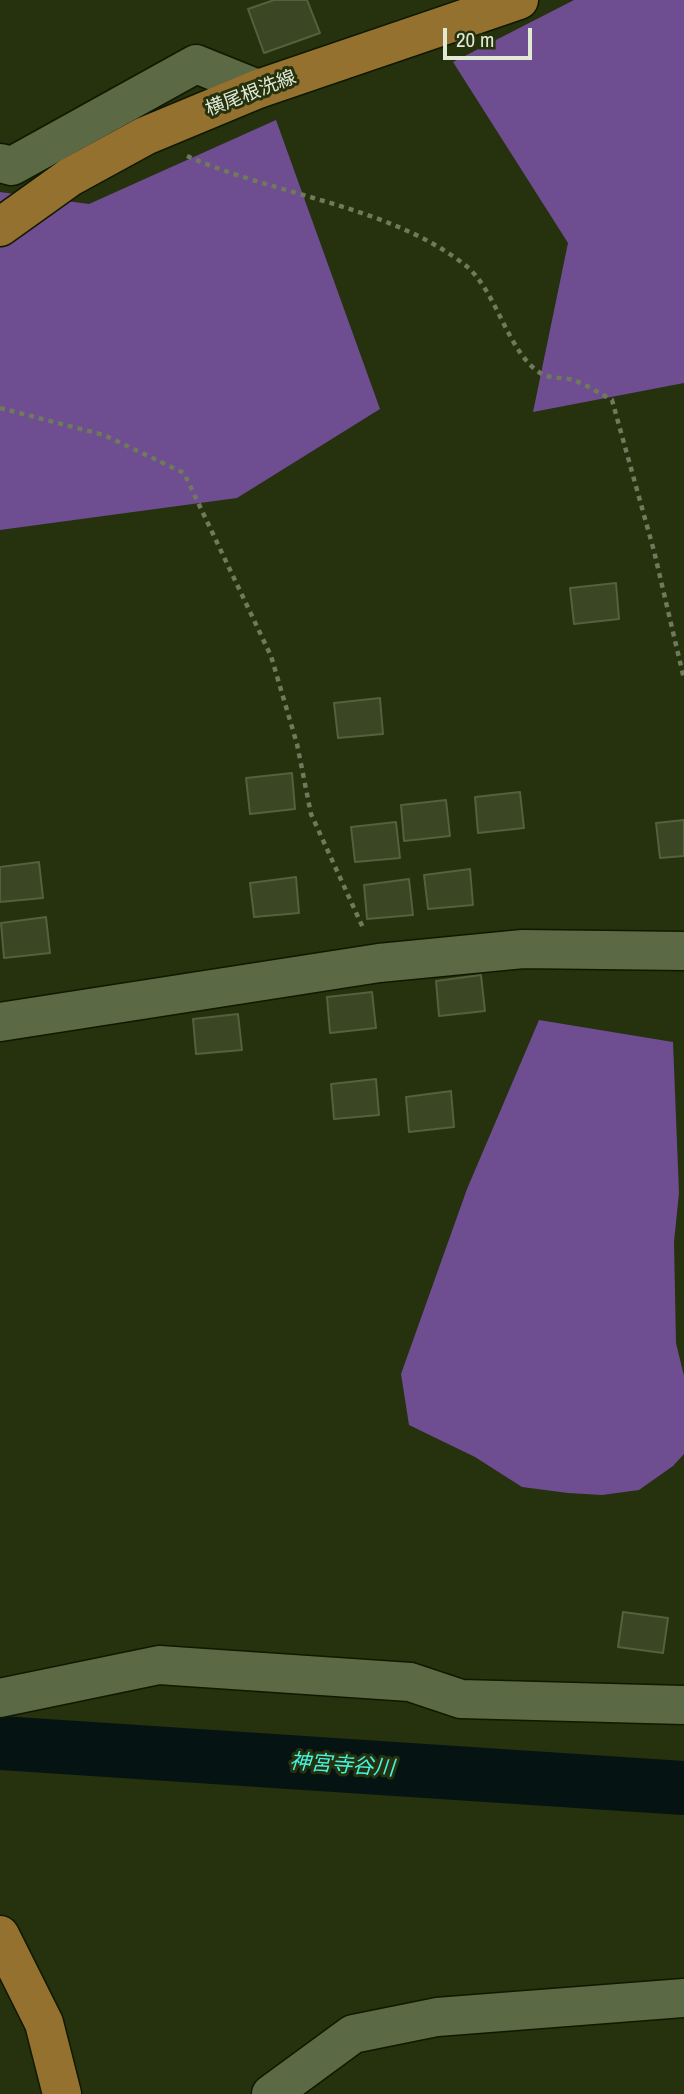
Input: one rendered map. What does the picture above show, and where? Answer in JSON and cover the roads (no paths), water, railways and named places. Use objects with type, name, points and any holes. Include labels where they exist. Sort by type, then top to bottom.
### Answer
[{"type":"main road","name":"横尾根洗線","points":[[0,227],[70,177],[145,136],[258,89],[519,0]]},
{"type":"main road","points":[[0,1935],[44,2023],[62,2094]]},
{"type":"street","points":[[0,163],[12,166],[196,64],[258,89]]},
{"type":"street","points":[[0,1022],[379,963],[523,949],[684,951]]},
{"type":"street","points":[[0,1698],[159,1665],[410,1682],[461,1699],[684,1705]]},
{"type":"street","points":[[271,2094],[353,2034],[437,2017],[684,1997]]},
{"type":"waterway","name":"神宮寺谷川","points":[[0,1743],[684,1788]]}]
